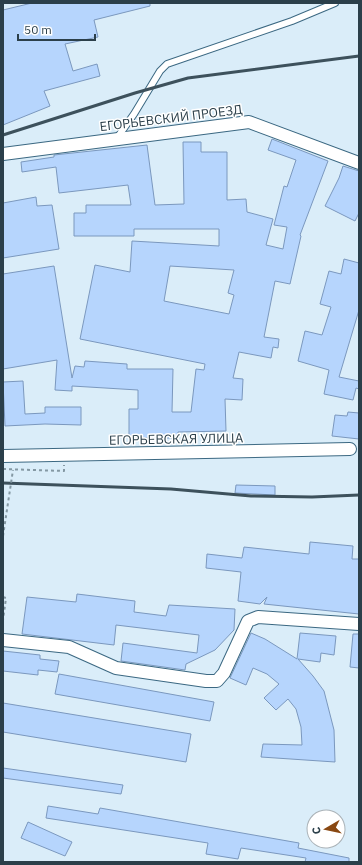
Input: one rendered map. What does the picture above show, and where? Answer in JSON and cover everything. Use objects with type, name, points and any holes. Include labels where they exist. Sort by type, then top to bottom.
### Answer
[{"type":"street","name":"ЕГОРЬЕВСКИЙ ПРОЕЗД","points":[[3,154],[249,122],[359,163]]},
{"type":"street","name":"ЕГОРЬЕВСКАЯ УЛИЦА","points":[[3,456],[350,449]]},
{"type":"street","points":[[3,640],[69,646],[116,668],[206,682],[217,681],[224,673],[248,621],[258,617],[359,624]]},
{"type":"lane","points":[[116,139],[134,114],[160,71],[167,64],[292,21],[335,3]]},
{"type":"path","points":[[3,469],[64,471]]},
{"type":"path","points":[[3,536],[13,470]]},
{"type":"path","points":[[3,597],[6,598],[3,620]]},
{"type":"building","points":[[32,3],[150,3],[150,6],[94,20],[98,37],[65,44],[73,71],[97,64],[100,76],[44,91],[50,106],[3,125],[3,10]]},
{"type":"building","points":[[272,139],[328,161],[300,235],[290,284],[275,281],[264,337],[279,339],[278,348],[273,347],[271,358],[239,352],[233,378],[243,379],[242,400],[225,399],[226,431],[178,432],[178,438],[129,438],[129,409],[138,409],[138,390],[72,386],[72,391],[55,390],[57,360],[3,369],[3,274],[54,266],[72,378],[75,366],[84,367],[85,361],[127,364],[127,369],[173,369],[172,412],[191,412],[196,369],[204,370],[205,364],[80,339],[95,265],[130,272],[132,241],[219,246],[219,229],[134,229],[134,236],[74,236],[74,213],[86,213],[86,205],[131,205],[128,185],[59,193],[56,167],[22,172],[21,162],[54,157],[54,155],[147,145],[155,205],[184,204],[183,142],[201,142],[201,152],[227,152],[227,200],[246,199],[247,212],[273,219],[266,245],[283,249],[287,227],[274,225],[284,186],[287,187],[296,160],[268,150]],"holes":[[[170,266],[234,270],[228,293],[234,295],[229,314],[164,301]]]},
{"type":"building","points":[[343,166],[359,171],[359,213],[355,221],[325,206],[339,178]]},
{"type":"building","points":[[36,197],[37,206],[52,205],[59,249],[3,258],[3,203]]},
{"type":"building","points":[[344,259],[359,263],[359,310],[339,377],[359,381],[359,389],[356,388],[353,400],[324,394],[329,370],[298,361],[305,331],[322,335],[331,307],[320,304],[329,271],[341,274]]},
{"type":"building","points":[[23,381],[25,414],[45,413],[45,407],[81,407],[81,425],[45,424],[5,426],[3,382]]},
{"type":"building","points":[[348,412],[359,413],[359,439],[332,436],[335,415],[347,416]]},
{"type":"building","points":[[236,485],[275,486],[275,495],[235,493]]},
{"type":"building","points":[[310,542],[353,546],[352,559],[359,559],[359,614],[264,604],[267,597],[260,604],[238,601],[241,572],[206,568],[207,554],[242,558],[244,547],[309,554]]},
{"type":"building","points":[[77,594],[135,601],[134,612],[166,616],[169,605],[235,609],[234,630],[215,650],[186,664],[185,670],[121,661],[123,643],[197,653],[199,635],[116,625],[114,645],[22,634],[27,597],[76,602]]},
{"type":"building","points":[[251,633],[265,639],[297,659],[300,633],[336,636],[334,655],[321,653],[320,662],[298,659],[324,691],[334,730],[335,762],[261,757],[263,744],[302,745],[301,727],[296,709],[288,699],[276,710],[264,698],[279,684],[267,674],[253,668],[246,685],[230,678]]},
{"type":"building","points":[[353,634],[359,634],[359,668],[350,667]]},
{"type":"building","points":[[3,651],[40,655],[40,659],[59,661],[57,672],[38,670],[38,675],[3,671]]},
{"type":"building","points":[[59,674],[214,702],[210,721],[55,694]]},
{"type":"building","points":[[3,703],[191,734],[186,762],[3,732]]},
{"type":"building","points":[[3,768],[123,785],[121,794],[3,778]]},
{"type":"building","points":[[48,806],[98,814],[100,808],[299,843],[298,848],[349,858],[349,862],[305,862],[306,858],[241,848],[238,859],[206,854],[208,843],[46,818]]},
{"type":"building","points":[[28,822],[72,842],[65,856],[21,838]]},
{"type":"railway","points":[[3,135],[135,93],[188,78],[359,56]]},
{"type":"railway","points":[[3,483],[171,489],[251,496],[312,497],[359,495]]}]
